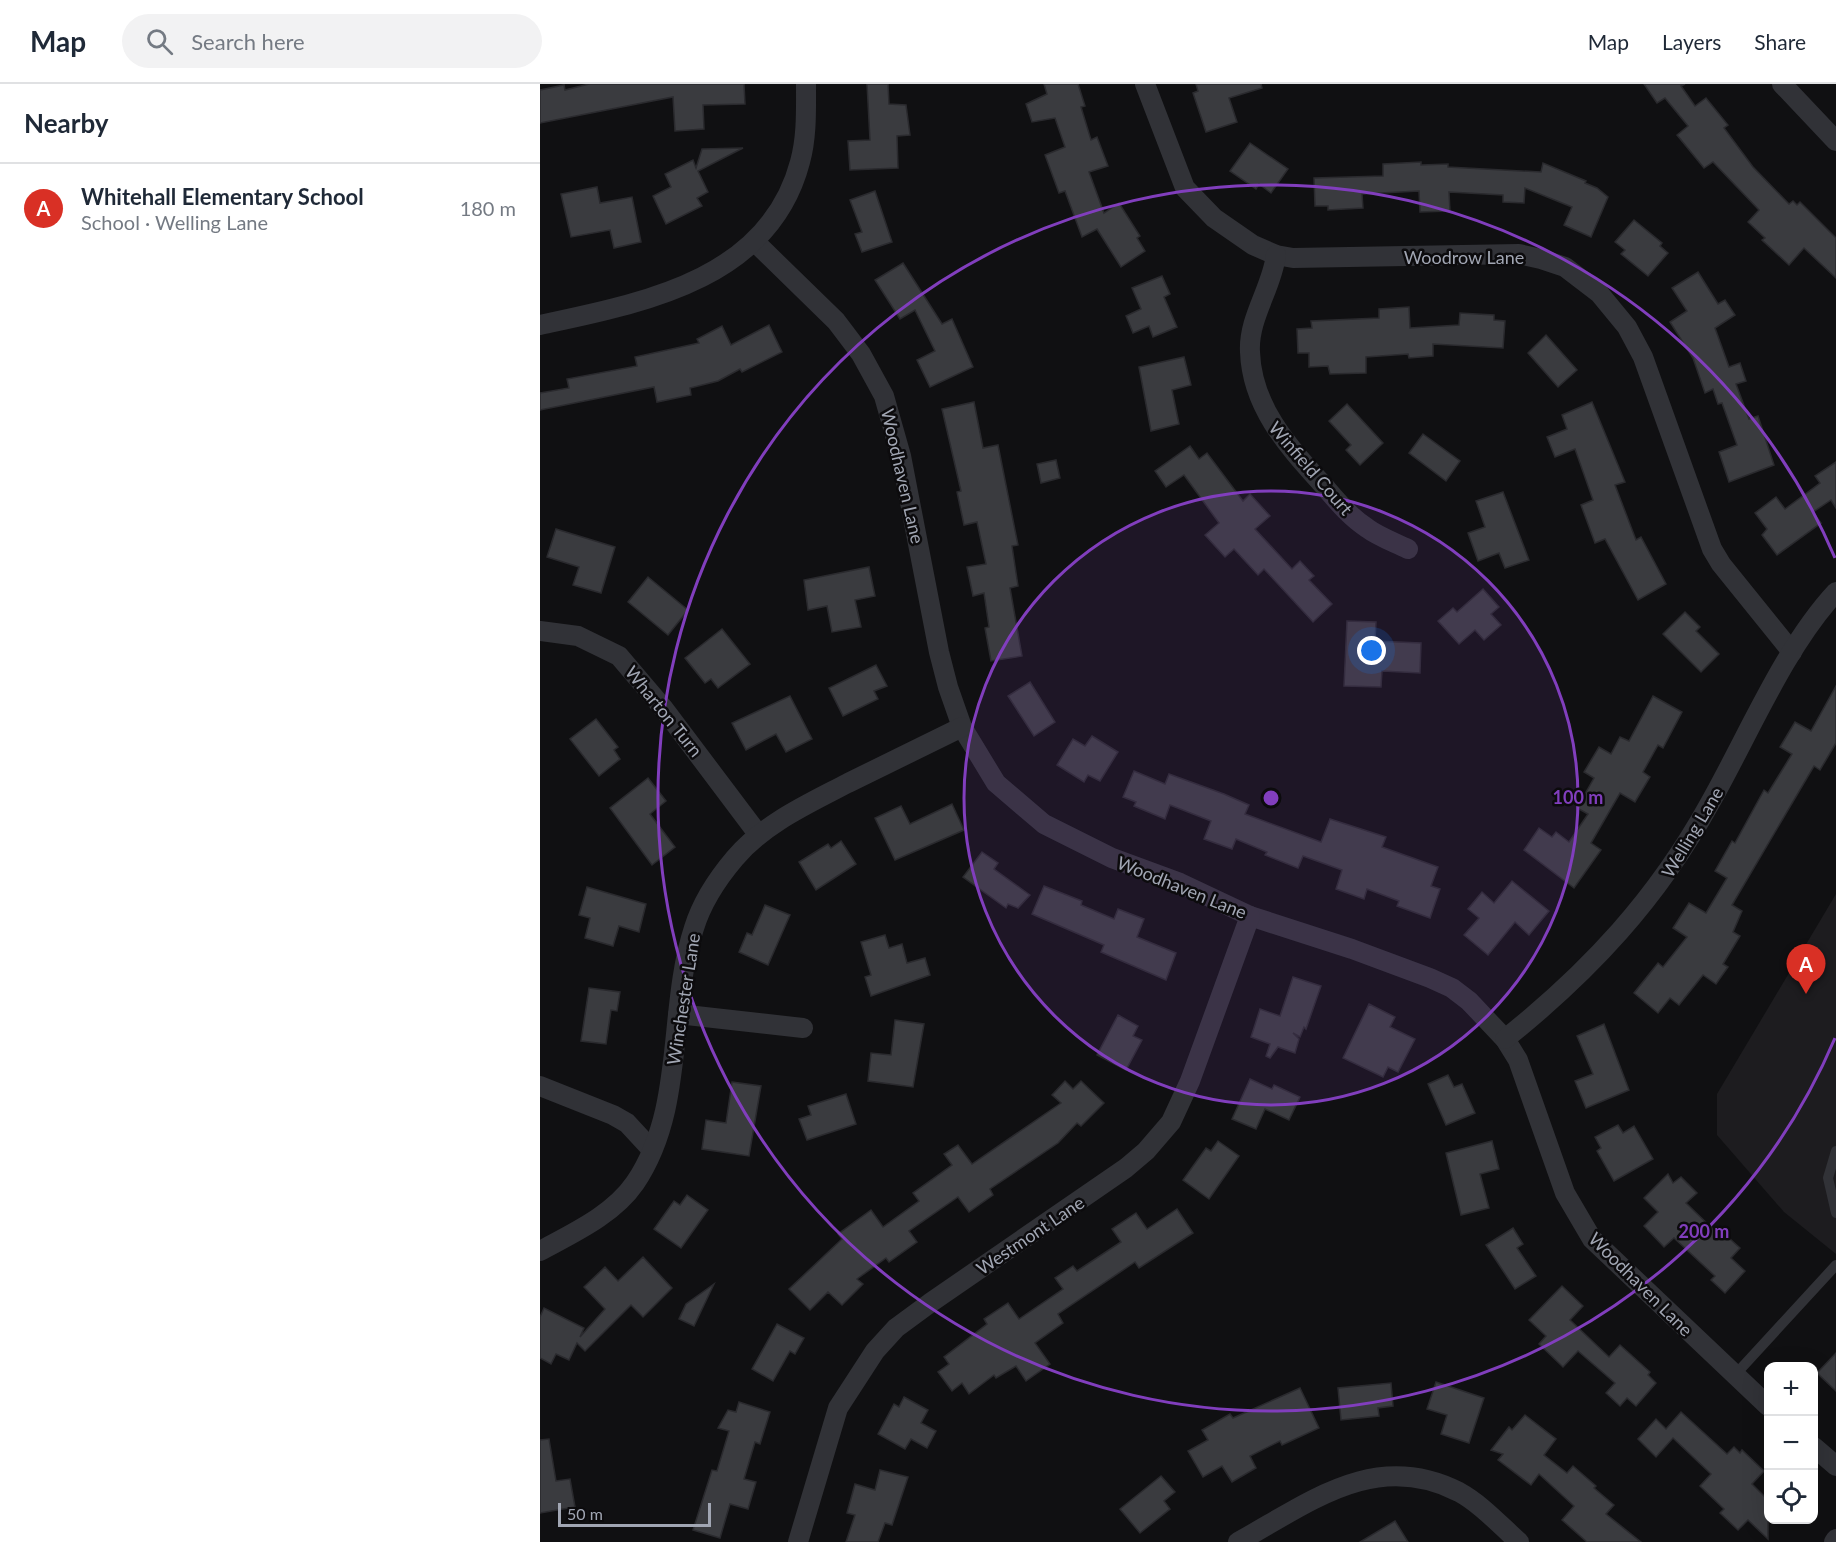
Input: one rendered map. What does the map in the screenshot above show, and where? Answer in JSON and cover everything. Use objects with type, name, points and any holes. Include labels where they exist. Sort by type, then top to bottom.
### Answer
[{"type":"street","points":[[540,325],[604,311],[683,286],[720,269],[755,242],[776,215],[800,162],[805,133],[806,84]]},
{"type":"street","name":"Woodrow Lane","points":[[1145,84],[1185,188],[1214,218],[1235,234],[1276,255],[1321,260],[1519,254],[1565,267],[1586,280],[1628,327],[1643,357],[1712,549],[1792,652]]},
{"type":"street","points":[[1782,84],[1836,141]]},
{"type":"street","name":"Woodhaven Lane","points":[[755,242],[836,321],[861,354],[884,396],[902,456],[939,652],[962,727],[996,783],[1044,824],[1112,858],[1180,883],[1250,916],[1352,949],[1452,988],[1469,1001],[1505,1039],[1525,1075],[1554,1167],[1582,1224],[1606,1254],[1764,1402]]},
{"type":"street","name":"Winfield Court","points":[[1276,255],[1275,266],[1254,322],[1250,352],[1263,408],[1271,423],[1299,459],[1354,518],[1368,529],[1408,549]]},
{"type":"street","name":"Welling Lane","points":[[1505,1039],[1558,997],[1624,927],[1663,880],[1709,806],[1792,652],[1836,592]]},
{"type":"street","name":"Wharton Turn","points":[[540,631],[578,636],[619,656],[664,709],[758,834]]},
{"type":"street","name":"Winchester Lane","points":[[540,1251],[583,1228],[624,1195],[635,1182],[652,1150],[667,1106],[684,967],[694,928],[704,902],[725,870],[758,834],[818,798],[962,727]]},
{"type":"street","name":"Westmont Lane","points":[[798,1542],[838,1408],[875,1351],[896,1328],[930,1303],[1126,1168],[1146,1151],[1171,1122],[1190,1081],[1250,916]]},
{"type":"street","points":[[678,1014],[803,1028]]},
{"type":"street","points":[[540,1086],[613,1115],[627,1124],[652,1150]]},
{"type":"street","points":[[1818,1450],[1836,1466]]},
{"type":"street","points":[[1238,1542],[1324,1493],[1353,1481],[1391,1476],[1424,1479],[1459,1493],[1480,1507],[1519,1542]]},
{"type":"lane","points":[[1836,1151],[1828,1178],[1836,1213]]},
{"type":"lane","points":[[1735,1375],[1836,1265]]},
{"type":"shaded area","points":[[1836,894],[1836,1254],[1784,1212],[1717,1135],[1717,1094]]},
{"type":"building","points":[[589,84],[744,84],[745,104],[703,105],[704,129],[675,131],[673,97],[540,123],[540,90],[564,85],[565,90]]},
{"type":"building","points":[[867,84],[888,84],[889,104],[906,105],[910,135],[897,136],[898,168],[850,170],[848,141],[870,140]]},
{"type":"building","points":[[1044,84],[1078,84],[1085,106],[1081,107],[1091,140],[1097,137],[1108,166],[1089,172],[1104,213],[1119,203],[1140,236],[1137,238],[1145,251],[1121,267],[1097,229],[1082,237],[1065,191],[1059,193],[1045,155],[1065,147],[1055,118],[1032,122],[1026,104],[1047,94]]},
{"type":"building","points":[[1196,84],[1261,84],[1262,88],[1229,98],[1237,122],[1206,132],[1193,93],[1198,91]]},
{"type":"building","points":[[1644,84],[1685,84],[1681,86],[1695,106],[1706,98],[1728,125],[1724,128],[1753,167],[1789,204],[1793,201],[1797,205],[1800,202],[1836,238],[1836,278],[1804,248],[1789,265],[1762,240],[1765,238],[1748,222],[1759,210],[1713,162],[1704,168],[1677,135],[1688,126],[1665,98],[1657,103]]},
{"type":"building","points":[[1250,143],[1288,169],[1271,193],[1259,184],[1256,189],[1230,171]]},
{"type":"building","points":[[743,148],[698,171],[708,192],[697,198],[702,206],[666,224],[653,196],[671,187],[665,174],[693,160],[696,168],[702,149]]},
{"type":"building","points":[[1421,162],[1421,165],[1448,164],[1448,167],[1541,172],[1543,163],[1586,181],[1585,183],[1597,188],[1608,197],[1591,237],[1564,225],[1572,207],[1525,188],[1524,203],[1503,202],[1503,195],[1449,192],[1450,211],[1420,212],[1419,191],[1362,194],[1363,208],[1328,210],[1328,206],[1315,206],[1314,178],[1383,176],[1383,164]]},
{"type":"building","points":[[597,187],[600,203],[632,197],[641,242],[614,248],[610,230],[571,237],[561,194]]},
{"type":"building","points":[[875,191],[892,242],[862,252],[855,234],[862,232],[850,200]]},
{"type":"building","points":[[1634,220],[1662,243],[1660,246],[1668,253],[1648,276],[1621,254],[1625,250],[1615,242]]},
{"type":"building","points":[[903,263],[942,324],[952,319],[973,367],[930,387],[917,360],[935,351],[915,310],[900,319],[875,280]]},
{"type":"building","points":[[1698,272],[1718,304],[1725,300],[1735,315],[1715,328],[1729,367],[1740,363],[1746,381],[1736,384],[1749,419],[1758,416],[1774,465],[1729,482],[1719,452],[1737,445],[1722,403],[1718,404],[1713,389],[1705,393],[1693,358],[1670,322],[1687,311],[1672,288]]},
{"type":"building","points":[[1162,276],[1170,294],[1164,297],[1177,327],[1153,337],[1149,326],[1133,333],[1126,316],[1141,309],[1132,288]]},
{"type":"building","points":[[1409,307],[1410,328],[1459,325],[1460,313],[1494,315],[1494,320],[1505,321],[1503,348],[1433,344],[1433,356],[1409,358],[1408,354],[1366,357],[1366,373],[1330,374],[1328,366],[1309,367],[1309,353],[1298,353],[1297,329],[1312,328],[1311,321],[1379,318],[1379,309]]},
{"type":"building","points":[[769,325],[782,352],[742,372],[740,369],[718,381],[690,388],[691,395],[657,402],[654,387],[540,410],[540,393],[569,388],[567,379],[637,366],[635,357],[699,343],[697,339],[722,326],[731,345]]},
{"type":"building","points":[[1546,335],[1577,370],[1558,387],[1528,353]]},
{"type":"building","points":[[1184,357],[1191,385],[1172,390],[1179,424],[1151,431],[1139,367]]},
{"type":"building","points":[[974,402],[983,448],[998,445],[1018,545],[1012,546],[1018,586],[1010,588],[1022,656],[991,661],[985,628],[989,627],[984,593],[973,596],[967,567],[986,564],[977,522],[964,525],[957,492],[961,491],[942,409]]},
{"type":"building","points":[[1592,402],[1625,482],[1615,485],[1636,540],[1641,537],[1666,584],[1638,600],[1605,539],[1595,543],[1581,505],[1593,500],[1575,449],[1555,457],[1547,437],[1567,429],[1562,415]]},
{"type":"building","points":[[1347,404],[1383,443],[1360,465],[1346,450],[1351,445],[1329,421]]},
{"type":"building","points":[[1423,434],[1460,461],[1446,481],[1409,453]]},
{"type":"building","points":[[1190,446],[1199,459],[1207,453],[1243,501],[1250,494],[1270,516],[1255,529],[1292,569],[1300,561],[1314,576],[1309,580],[1332,604],[1313,622],[1264,569],[1258,575],[1234,549],[1225,557],[1205,535],[1219,523],[1184,475],[1166,487],[1155,471]]},
{"type":"building","points":[[1056,460],[1060,478],[1041,483],[1037,464]]},
{"type":"building","points":[[1836,462],[1836,508],[1831,500],[1813,512],[1821,523],[1777,555],[1762,535],[1767,529],[1755,513],[1776,497],[1785,509],[1820,483],[1815,476]]},
{"type":"building","points":[[1503,492],[1529,560],[1505,568],[1499,553],[1478,561],[1468,533],[1485,527],[1476,501]]},
{"type":"building","points":[[556,529],[615,547],[601,593],[573,585],[579,567],[547,557]]},
{"type":"building","points":[[869,567],[875,596],[855,600],[861,627],[832,632],[827,606],[808,610],[804,580]]},
{"type":"building","points":[[648,577],[688,610],[668,635],[628,602]]},
{"type":"building","points":[[1483,589],[1499,607],[1491,614],[1501,625],[1484,640],[1475,630],[1459,644],[1438,621],[1453,608],[1457,612]]},
{"type":"building","points":[[1685,612],[1700,627],[1696,631],[1719,654],[1701,672],[1663,634]]},
{"type":"building","points":[[1347,621],[1376,622],[1375,641],[1421,643],[1420,673],[1382,671],[1381,687],[1344,686]]},
{"type":"building","points":[[722,629],[750,664],[718,688],[711,679],[705,683],[685,658]]},
{"type":"building","points":[[876,665],[887,686],[874,691],[878,699],[843,716],[829,688]]},
{"type":"building","points":[[1030,682],[1055,722],[1034,736],[1008,696]]},
{"type":"building","points":[[1836,686],[1836,743],[1820,770],[1814,766],[1732,905],[1742,911],[1733,932],[1740,936],[1723,964],[1728,967],[1716,984],[1703,975],[1679,1005],[1670,998],[1658,1013],[1634,993],[1658,963],[1663,967],[1687,937],[1673,928],[1689,903],[1706,913],[1727,878],[1715,871],[1732,841],[1735,843],[1764,790],[1768,793],[1792,754],[1780,747],[1795,722],[1811,731]]},
{"type":"building","points":[[790,696],[812,739],[786,752],[776,734],[746,750],[732,723]]},
{"type":"building","points":[[1653,696],[1682,712],[1663,748],[1658,745],[1643,772],[1650,777],[1635,802],[1620,793],[1591,843],[1601,850],[1574,888],[1524,850],[1539,828],[1552,837],[1556,832],[1569,842],[1588,814],[1577,808],[1594,778],[1584,772],[1599,747],[1611,754],[1620,737],[1629,741]]},
{"type":"building","points":[[596,719],[618,747],[614,750],[620,759],[599,776],[570,739]]},
{"type":"building","points":[[1092,736],[1118,752],[1100,781],[1088,775],[1084,782],[1057,765],[1073,739],[1085,746]]},
{"type":"building","points":[[1134,771],[1165,784],[1169,774],[1224,794],[1249,805],[1245,814],[1321,842],[1330,819],[1386,837],[1382,847],[1438,867],[1431,886],[1440,889],[1430,918],[1397,906],[1399,901],[1367,889],[1364,899],[1336,889],[1342,870],[1303,856],[1298,868],[1265,855],[1267,852],[1236,839],[1232,849],[1204,839],[1211,821],[1170,805],[1165,819],[1134,806],[1136,802],[1123,797]]},
{"type":"building","points":[[648,778],[666,801],[650,814],[675,847],[652,865],[610,808]]},
{"type":"building","points":[[952,804],[964,830],[895,860],[875,818],[901,806],[910,824]]},
{"type":"building","points":[[841,841],[856,864],[816,890],[799,862],[828,844],[831,848]]},
{"type":"building","points":[[982,852],[998,863],[994,869],[1030,895],[1018,908],[1008,904],[1006,908],[963,877]]},
{"type":"building","points":[[1512,881],[1549,911],[1529,935],[1515,922],[1488,955],[1464,935],[1479,918],[1468,909],[1482,892],[1494,903]]},
{"type":"building","points":[[1044,886],[1082,901],[1081,905],[1114,919],[1118,909],[1144,919],[1137,937],[1176,953],[1166,980],[1101,952],[1104,945],[1032,914]]},
{"type":"building","points":[[587,887],[646,904],[639,932],[619,926],[613,946],[585,938],[590,918],[579,915]]},
{"type":"building","points":[[765,905],[790,915],[768,965],[739,952],[747,933],[752,935]]},
{"type":"building","points":[[885,935],[889,948],[902,944],[907,963],[925,958],[930,975],[871,996],[865,977],[871,975],[861,942]]},
{"type":"building","points":[[1293,977],[1321,986],[1306,1029],[1304,1027],[1300,1037],[1293,1033],[1299,1039],[1295,1053],[1278,1047],[1270,1058],[1266,1056],[1270,1044],[1251,1037],[1260,1009],[1280,1016]]},
{"type":"building","points":[[589,988],[620,992],[617,1011],[611,1010],[606,1044],[581,1041]]},
{"type":"building","points":[[1369,1004],[1395,1017],[1390,1027],[1415,1039],[1398,1072],[1388,1067],[1383,1077],[1343,1058]]},
{"type":"building","points":[[1118,1015],[1138,1026],[1133,1036],[1142,1040],[1126,1070],[1097,1055]]},
{"type":"building","points":[[895,1020],[924,1024],[913,1087],[868,1081],[871,1053],[891,1055]]},
{"type":"building","points":[[1604,1024],[1629,1090],[1586,1108],[1575,1081],[1593,1074],[1577,1036]]},
{"type":"building","points":[[1448,1075],[1454,1087],[1462,1084],[1475,1113],[1446,1125],[1428,1084]]},
{"type":"building","points":[[1250,1079],[1272,1089],[1274,1085],[1300,1097],[1289,1120],[1265,1109],[1256,1129],[1232,1119]]},
{"type":"building","points":[[1065,1081],[1073,1089],[1081,1081],[1104,1103],[1081,1126],[1077,1123],[1058,1143],[990,1189],[993,1195],[969,1212],[958,1197],[909,1231],[917,1242],[889,1262],[886,1258],[857,1279],[863,1284],[842,1305],[828,1292],[810,1310],[789,1289],[842,1239],[838,1234],[871,1210],[883,1227],[919,1201],[913,1193],[952,1165],[944,1154],[958,1145],[972,1164],[1061,1103],[1052,1095]]},
{"type":"building","points":[[732,1082],[761,1086],[749,1156],[702,1149],[706,1120],[726,1123]]},
{"type":"building","points":[[846,1094],[856,1124],[807,1140],[799,1119],[811,1115],[808,1106]]},
{"type":"building","points":[[1618,1125],[1623,1133],[1634,1126],[1653,1159],[1614,1181],[1597,1151],[1601,1148],[1595,1137]]},
{"type":"building","points":[[1218,1141],[1239,1156],[1209,1199],[1183,1180],[1206,1148],[1211,1151]]},
{"type":"building","points":[[1492,1141],[1499,1169],[1480,1174],[1489,1208],[1461,1215],[1446,1153]]},
{"type":"building","points":[[1668,1174],[1673,1183],[1681,1177],[1697,1193],[1686,1203],[1718,1234],[1721,1231],[1740,1248],[1731,1258],[1745,1271],[1725,1293],[1711,1280],[1715,1276],[1674,1238],[1664,1247],[1644,1226],[1658,1212],[1644,1198]]},
{"type":"building","points":[[687,1195],[708,1210],[681,1248],[654,1229],[674,1201],[680,1205]]},
{"type":"building","points":[[1177,1209],[1193,1233],[1139,1268],[1135,1262],[1058,1314],[1063,1323],[1035,1343],[1050,1364],[1026,1381],[1016,1366],[996,1378],[994,1375],[969,1394],[962,1383],[952,1391],[938,1372],[949,1364],[944,1357],[987,1324],[984,1319],[1008,1303],[1019,1319],[1063,1289],[1055,1278],[1073,1266],[1077,1271],[1121,1242],[1112,1229],[1136,1213],[1147,1229]]},
{"type":"building","points":[[1513,1228],[1523,1244],[1517,1248],[1536,1276],[1515,1289],[1486,1245]]},
{"type":"building","points":[[643,1257],[672,1288],[643,1317],[631,1305],[585,1351],[577,1343],[569,1360],[556,1354],[551,1364],[540,1358],[540,1317],[544,1308],[584,1328],[580,1337],[605,1309],[584,1287],[605,1267],[618,1281]]},
{"type":"building","points":[[714,1284],[694,1326],[679,1319],[686,1304]]},
{"type":"building","points":[[1562,1286],[1583,1306],[1570,1320],[1609,1357],[1620,1345],[1650,1372],[1648,1375],[1656,1383],[1636,1406],[1627,1398],[1620,1406],[1606,1393],[1615,1383],[1578,1351],[1563,1367],[1539,1344],[1546,1336],[1529,1320]]},
{"type":"building","points":[[777,1324],[804,1338],[795,1354],[790,1351],[773,1381],[752,1369]]},
{"type":"building","points":[[1836,1353],[1836,1391],[1818,1374]]},
{"type":"building","points":[[1436,1382],[1484,1398],[1469,1443],[1441,1434],[1447,1415],[1427,1409]]},
{"type":"building","points":[[1391,1383],[1393,1406],[1378,1408],[1379,1416],[1341,1420],[1338,1388]]},
{"type":"building","points":[[1300,1388],[1319,1428],[1282,1445],[1280,1441],[1250,1456],[1256,1468],[1232,1482],[1222,1466],[1203,1477],[1188,1451],[1208,1440],[1202,1430],[1230,1414],[1233,1418]]},
{"type":"building","points":[[904,1397],[928,1410],[921,1423],[936,1431],[927,1448],[911,1439],[905,1449],[878,1434],[894,1404],[899,1407]]},
{"type":"building","points":[[739,1402],[770,1412],[760,1444],[755,1442],[744,1479],[756,1482],[748,1509],[730,1504],[720,1538],[693,1530],[712,1470],[717,1471],[729,1431],[718,1428],[728,1410],[736,1412]]},
{"type":"building","points":[[1681,1412],[1727,1454],[1734,1447],[1740,1453],[1742,1450],[1764,1471],[1752,1484],[1764,1496],[1764,1524],[1768,1524],[1768,1539],[1748,1520],[1738,1530],[1720,1513],[1724,1509],[1700,1486],[1711,1474],[1673,1438],[1656,1457],[1638,1439],[1656,1419],[1666,1429]]},
{"type":"building","points":[[1525,1415],[1556,1439],[1544,1455],[1567,1473],[1573,1466],[1596,1486],[1594,1488],[1614,1505],[1606,1514],[1641,1542],[1587,1542],[1562,1520],[1574,1506],[1539,1474],[1531,1485],[1498,1460],[1503,1454],[1491,1450],[1509,1427],[1512,1430]]},
{"type":"building","points":[[549,1439],[556,1481],[570,1479],[575,1507],[540,1513],[540,1440]]},
{"type":"building","points":[[880,1470],[908,1477],[892,1525],[885,1523],[878,1542],[846,1542],[855,1515],[847,1513],[855,1484],[875,1490]]},
{"type":"building","points":[[1161,1476],[1175,1492],[1164,1501],[1170,1509],[1140,1533],[1120,1509]]},
{"type":"building","points":[[1395,1521],[1408,1542],[1360,1542]]},
{"type":"place","name":"Whitehall Elementary School","points":[[1806,994]]}]
